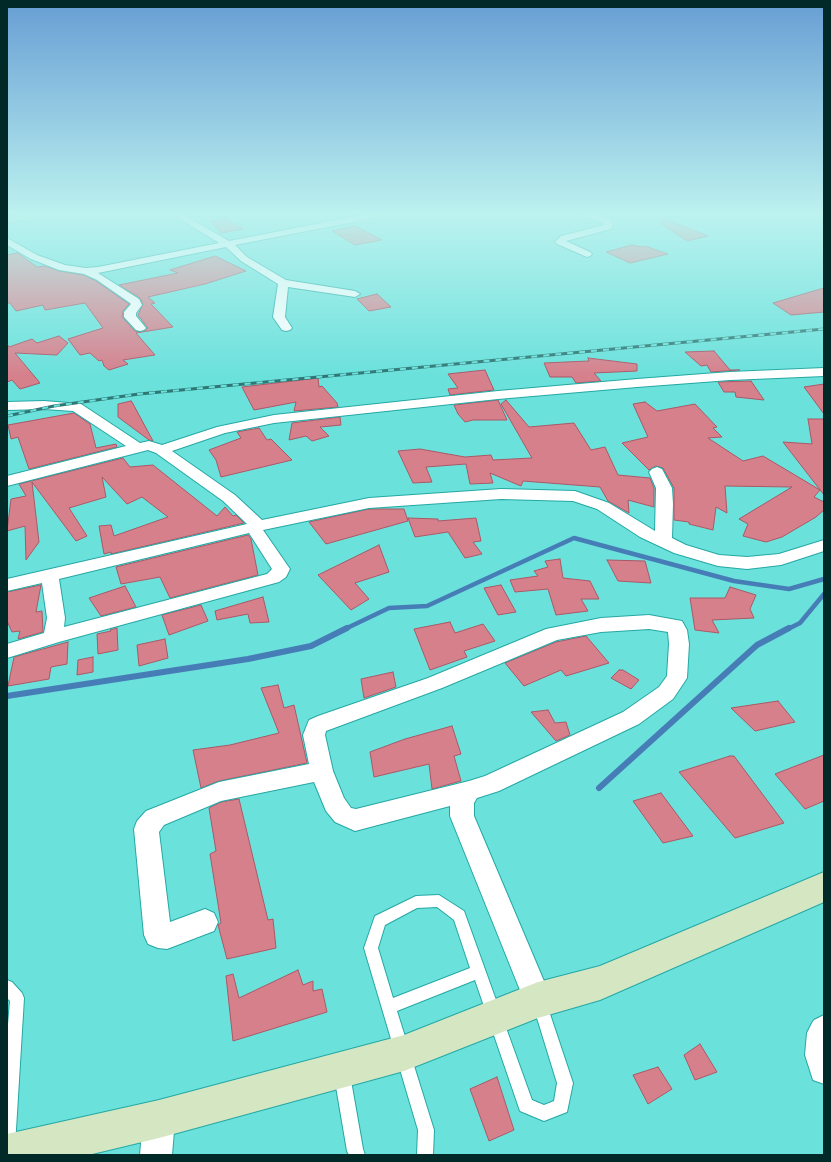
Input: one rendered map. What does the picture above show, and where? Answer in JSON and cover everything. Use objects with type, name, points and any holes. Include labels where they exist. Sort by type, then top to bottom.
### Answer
[{"type":"main road","points":[[7,1154],[159,1119],[404,1054],[538,1000],[600,982],[821,895]]},
{"type":"street","points":[[65,268],[86,271],[107,268]]},
{"type":"street","points":[[259,268],[283,283],[355,294]]},
{"type":"street","points":[[86,271],[102,278],[135,300],[137,305],[130,312],[130,317],[140,328]]},
{"type":"street","points":[[283,283],[279,317],[286,328]]},
{"type":"street","points":[[161,450],[222,430],[274,419],[505,394],[730,376],[824,372]]},
{"type":"street","points":[[7,406],[44,405],[76,407],[138,447]]},
{"type":"street","points":[[7,481],[149,445],[161,450],[194,475],[229,498],[256,526],[281,569],[280,573],[273,578],[53,636],[43,642],[7,651]]},
{"type":"street","points":[[657,472],[664,488],[665,504],[663,540]]},
{"type":"street","points":[[7,585],[256,526],[369,503],[501,494],[558,494],[576,496],[603,506],[646,533],[680,549],[718,560],[747,563],[781,559],[824,545]]},
{"type":"street","points":[[50,576],[56,618],[53,636]]},
{"type":"street","points":[[649,622],[675,626],[679,644],[677,678],[666,693],[631,718],[491,784],[469,791],[355,820],[343,815],[334,804],[322,771],[314,735],[317,726],[435,683],[553,634],[601,625],[649,622]]},
{"type":"street","points":[[204,922],[167,936],[158,935],[146,828],[156,818],[219,792],[322,771]]},
{"type":"street","points":[[469,791],[462,801],[462,816],[538,1000]]},
{"type":"street","points":[[824,1030],[822,1033],[820,1055],[824,1069]]},
{"type":"street","points":[[156,1155],[159,1119]]},
{"type":"lane","points":[[425,1155],[426,1130],[371,948],[380,921],[416,902],[439,901],[459,916],[526,1105],[544,1113],[561,1106],[565,1083],[538,1000]]},
{"type":"lane","points":[[389,1007],[478,972]]},
{"type":"lane","points":[[7,987],[17,998],[10,1070],[7,1146]]},
{"type":"lane","points":[[341,1070],[355,1151],[357,1155]]},
{"type":"building","points":[[7,268],[51,268],[84,275],[96,281],[129,304],[123,311],[122,317],[135,331],[140,332],[148,328],[138,315],[143,304],[140,298],[119,285],[178,273],[170,270],[176,268],[240,268],[246,271],[205,284],[148,297],[155,303],[151,304],[173,327],[136,333],[155,355],[123,360],[128,364],[109,370],[104,366],[102,360],[99,361],[90,353],[80,355],[68,339],[103,328],[85,303],[45,310],[43,305],[16,311],[10,303],[7,303]]},
{"type":"building","points":[[824,288],[824,312],[791,315],[773,303]]},
{"type":"building","points":[[377,294],[391,307],[369,311],[357,299]]},
{"type":"building","points":[[59,336],[68,343],[57,355],[15,353],[40,383],[20,389],[12,380],[7,382],[7,344],[9,347],[32,339],[37,343]]},
{"type":"building","points":[[714,351],[730,370],[740,370],[711,372],[707,365],[701,366],[685,352]]},
{"type":"building","points":[[588,358],[637,364],[637,371],[594,373],[601,381],[576,383],[572,377],[550,377],[544,363],[589,361]]},
{"type":"building","points":[[485,370],[494,390],[450,395],[448,389],[458,388],[448,374]]},
{"type":"building","points":[[318,378],[319,387],[322,386],[337,403],[338,407],[294,411],[296,402],[254,410],[242,387]]},
{"type":"building","points":[[751,381],[764,400],[736,397],[735,392],[724,392],[718,382]]},
{"type":"building","points":[[824,384],[824,414],[804,387]]},
{"type":"building","points":[[498,400],[507,420],[473,420],[465,422],[458,414],[454,405]]},
{"type":"building","points":[[506,400],[529,427],[574,423],[591,450],[605,447],[618,475],[650,478],[654,488],[654,507],[628,500],[629,513],[608,501],[600,487],[523,481],[521,486],[490,473],[493,483],[470,484],[466,464],[426,467],[432,482],[413,483],[398,451],[420,449],[465,457],[491,455],[493,460],[532,458],[501,404]]},
{"type":"building","points":[[131,401],[153,441],[149,440],[118,417],[118,404]]},
{"type":"building","points":[[645,402],[657,411],[695,404],[717,427],[713,428],[722,437],[708,438],[743,461],[763,456],[820,490],[814,497],[824,502],[824,510],[816,517],[782,537],[766,542],[743,536],[748,524],[739,519],[792,487],[725,486],[727,513],[716,507],[713,530],[689,524],[689,522],[674,520],[674,488],[663,468],[656,466],[649,470],[622,443],[648,437],[633,404]]},
{"type":"building","points":[[74,413],[90,424],[96,448],[116,444],[117,447],[29,469],[18,437],[11,439],[8,425]]},
{"type":"building","points":[[340,417],[341,425],[320,427],[329,436],[312,441],[306,436],[289,440],[292,423]]},
{"type":"building","points":[[808,419],[824,419],[824,495],[783,442],[812,444]]},
{"type":"building","points":[[259,428],[267,440],[271,439],[292,460],[221,477],[216,460],[209,450],[241,438],[237,432]]},
{"type":"building","points":[[123,458],[130,467],[153,465],[217,516],[225,507],[233,516],[236,515],[244,523],[111,554],[111,552],[104,554],[99,526],[111,525],[114,536],[168,517],[142,497],[127,504],[102,477],[106,497],[69,508],[87,536],[76,541],[32,482],[39,542],[26,560],[25,526],[7,531],[11,499],[26,496],[19,484]]},
{"type":"building","points":[[369,509],[404,509],[408,521],[326,544],[309,522]]},
{"type":"building","points":[[408,518],[438,519],[438,521],[476,518],[481,541],[473,542],[482,554],[465,558],[448,532],[415,537]]},
{"type":"building","points":[[248,535],[251,539],[258,575],[170,598],[160,577],[121,584],[116,567]]},
{"type":"building","points":[[379,545],[389,572],[355,583],[369,599],[351,610],[318,575]]},
{"type":"building","points":[[560,559],[563,578],[590,581],[599,599],[581,599],[588,611],[556,615],[548,589],[515,592],[510,580],[538,576],[534,571],[548,567],[545,561]]},
{"type":"building","points":[[607,560],[645,561],[651,583],[618,581]]},
{"type":"building","points":[[41,585],[36,612],[42,611],[43,632],[18,639],[20,631],[12,632],[7,621],[7,592]]},
{"type":"building","points":[[501,585],[516,612],[498,615],[484,588]]},
{"type":"building","points":[[125,586],[136,607],[101,616],[89,598]]},
{"type":"building","points":[[730,587],[756,595],[750,609],[754,618],[712,620],[719,633],[695,630],[690,598],[725,598]]},
{"type":"building","points":[[263,597],[269,622],[250,623],[248,614],[217,620],[215,611]]},
{"type":"building","points":[[201,605],[208,621],[169,635],[162,615]]},
{"type":"building","points":[[450,622],[455,633],[483,624],[495,641],[464,651],[467,657],[430,670],[414,629]]},
{"type":"building","points":[[117,628],[118,650],[98,654],[97,634]]},
{"type":"building","points":[[586,636],[609,663],[566,676],[561,670],[524,686],[505,663],[556,642]]},
{"type":"building","points":[[165,639],[168,658],[139,666],[137,645]]},
{"type":"building","points":[[68,642],[67,664],[51,667],[49,679],[8,686],[14,657]]},
{"type":"building","points":[[93,657],[93,672],[77,675],[78,660]]},
{"type":"building","points":[[619,670],[623,670],[639,680],[631,689],[611,678]]},
{"type":"building","points":[[393,672],[396,687],[364,698],[361,679]]},
{"type":"building","points":[[278,685],[284,708],[294,705],[307,763],[219,781],[201,788],[193,750],[230,745],[279,733],[261,688]]},
{"type":"building","points":[[778,701],[795,722],[755,731],[731,708]]},
{"type":"building","points":[[548,710],[555,723],[566,722],[570,735],[556,741],[531,712]]},
{"type":"building","points":[[452,726],[461,754],[454,756],[461,781],[432,789],[429,764],[374,777],[370,752],[405,739]]},
{"type":"building","points":[[824,755],[824,801],[805,809],[775,774]]},
{"type":"building","points":[[734,756],[784,823],[735,838],[679,772]]},
{"type":"building","points":[[661,793],[693,836],[663,843],[633,801]]},
{"type":"building","points":[[239,799],[268,920],[273,919],[276,948],[227,959],[218,925],[221,923],[210,854],[216,851],[209,808],[221,802]]},
{"type":"building","points":[[298,970],[303,985],[313,981],[313,991],[322,989],[327,1012],[233,1041],[226,976],[233,974],[239,998]]},
{"type":"building","points":[[700,1044],[717,1072],[695,1080],[684,1055]]},
{"type":"building","points":[[658,1067],[672,1089],[648,1104],[633,1075]]},
{"type":"building","points":[[497,1077],[514,1130],[489,1141],[470,1089]]},
{"type":"waterway","points":[[345,629],[389,608],[427,606],[574,538],[734,581],[789,589],[824,579]]},
{"type":"waterway","points":[[788,629],[800,623],[824,594]]},
{"type":"waterway","points":[[599,788],[757,645],[789,628]]},
{"type":"waterway","points":[[7,696],[248,659],[311,646],[345,629]]},
{"type":"railway","points":[[7,416],[54,406],[139,394],[824,329]]}]
